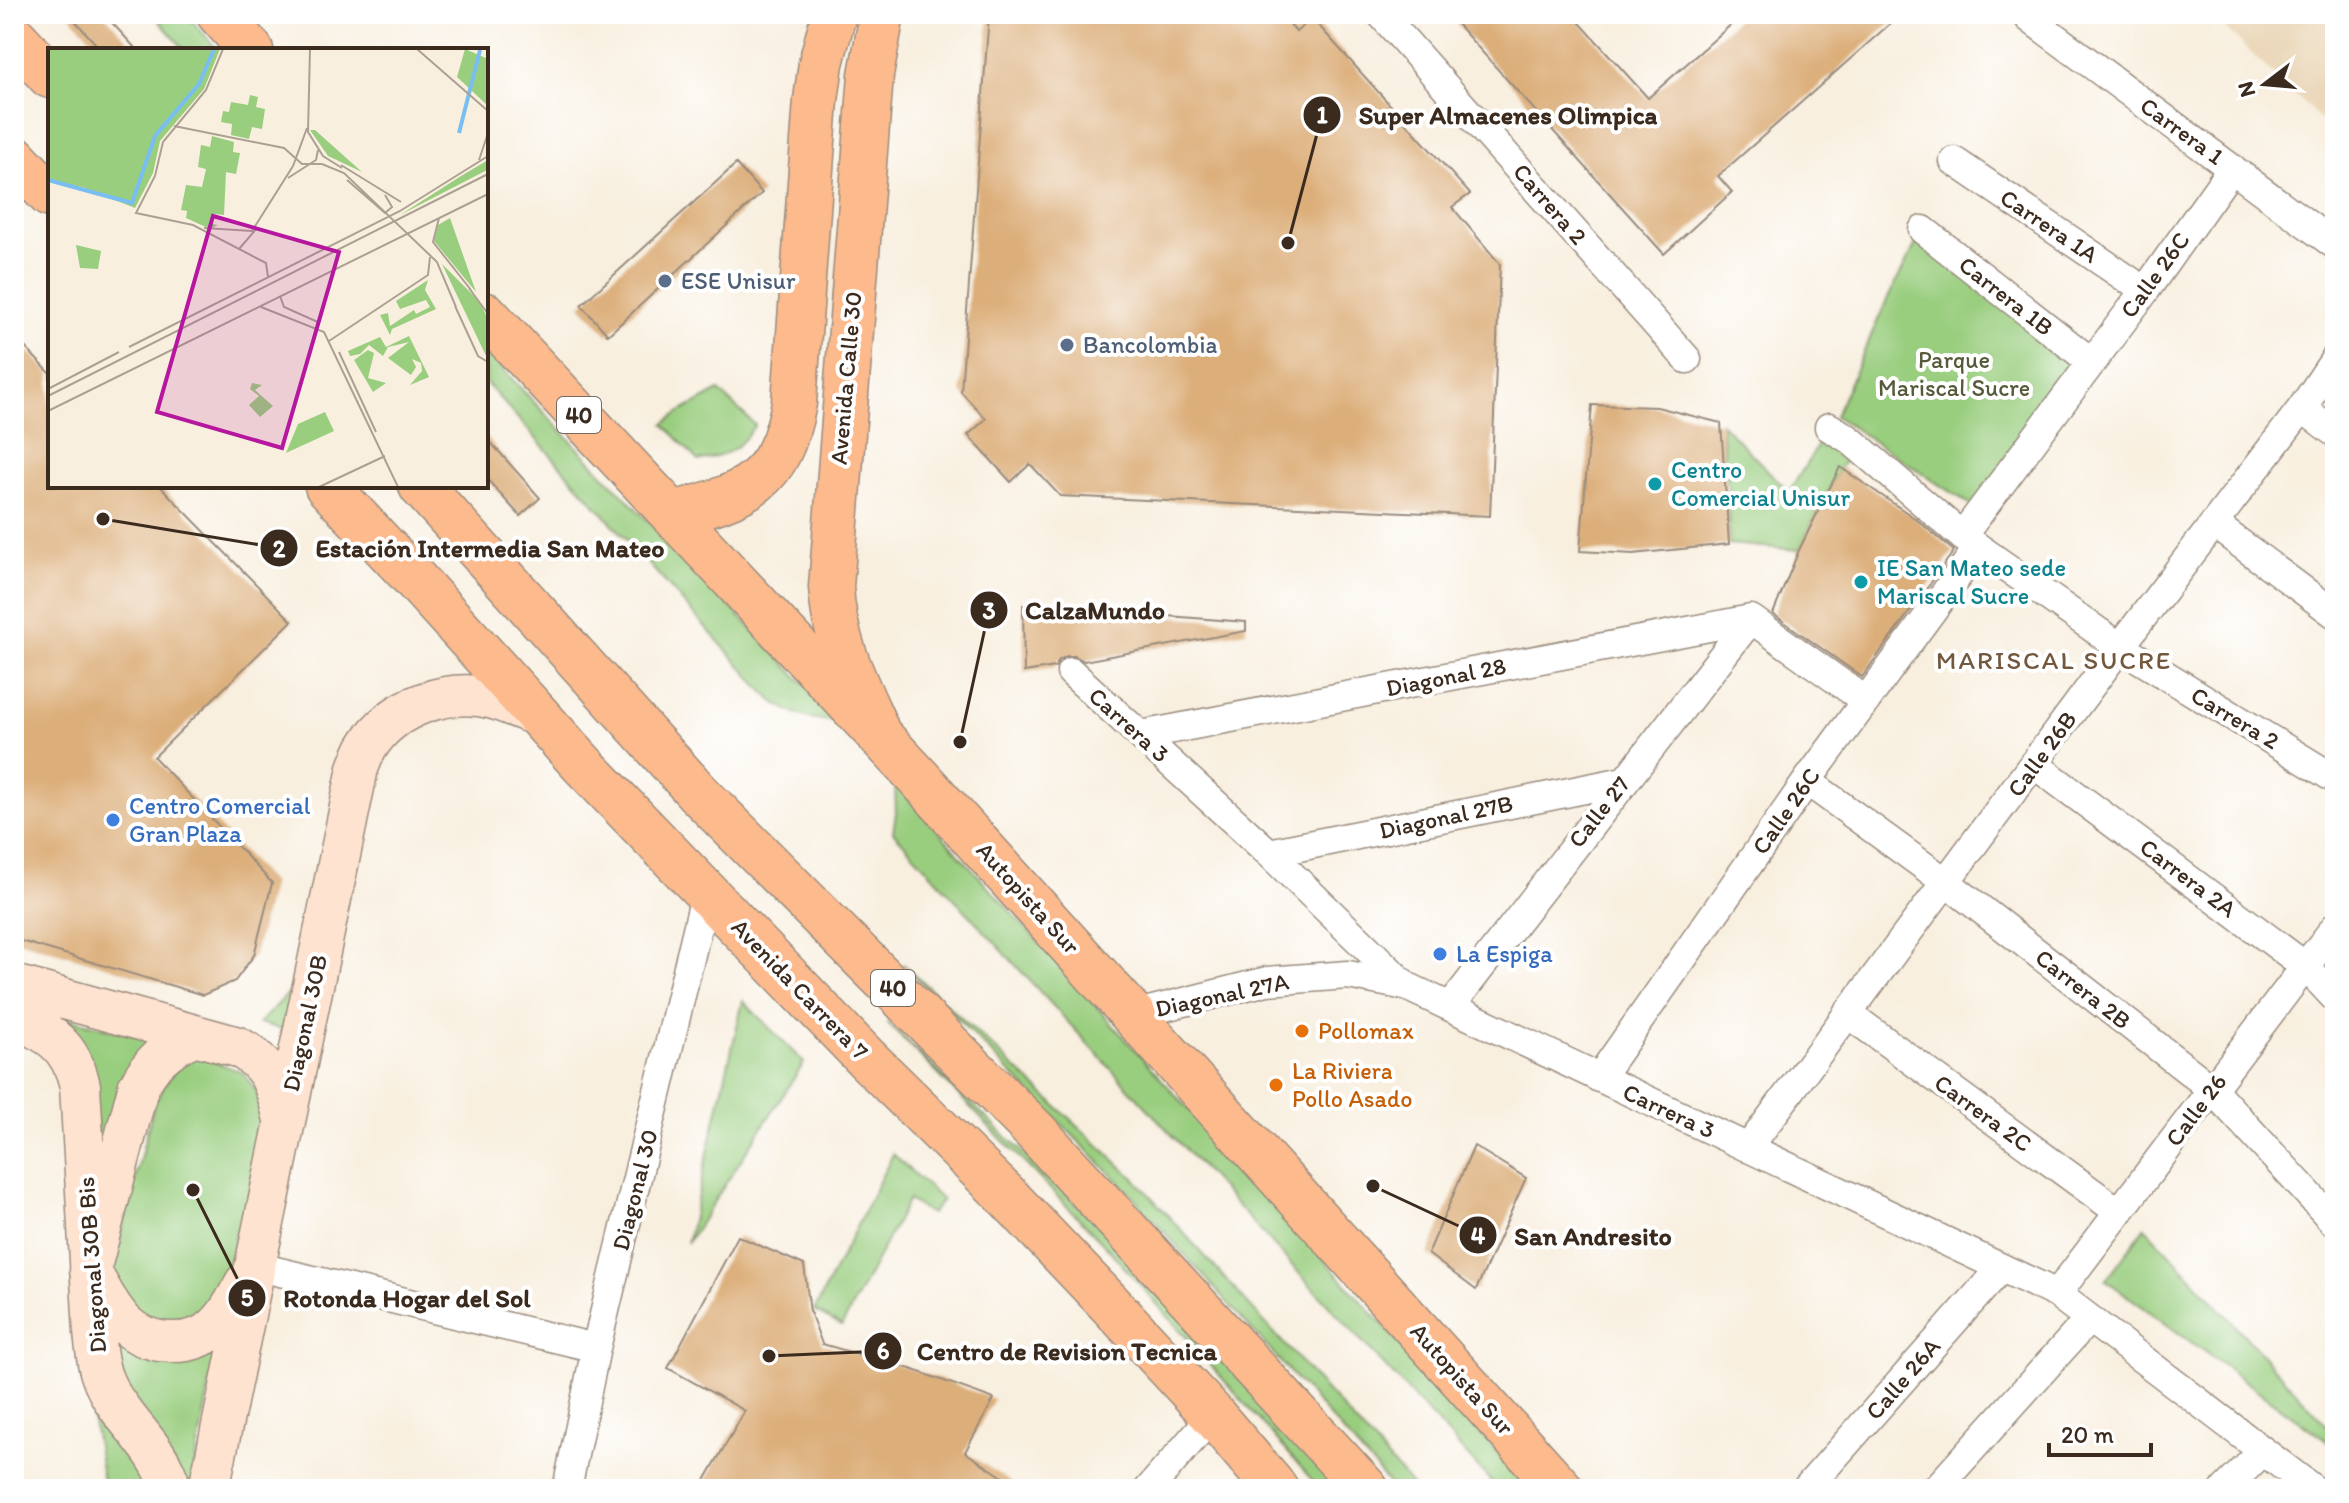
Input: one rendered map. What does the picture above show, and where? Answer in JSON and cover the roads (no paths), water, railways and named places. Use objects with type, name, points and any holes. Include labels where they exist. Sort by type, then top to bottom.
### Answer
[{"type":"main road","points":[[219,14],[249,48]]},
{"type":"main road","name":"Avenida Calle 30","points":[[672,514],[728,499],[747,488],[778,455],[788,433],[796,378],[816,100],[821,63],[834,14]]},
{"type":"main road","name":"Avenida Calle 30","points":[[878,734],[839,644],[832,615],[831,587],[871,75],[882,14]]},
{"type":"main road","points":[[14,37],[48,74]]},
{"type":"main road","points":[[14,157],[48,193]]},
{"type":"main road","name":"Autopista Sur","points":[[488,317],[878,734],[1561,1489]]},
{"type":"main road","points":[[796,378],[821,370],[847,385]]},
{"type":"main road","name":"Avenida Carrera 7","points":[[329,488],[706,892],[866,1058],[1005,1194],[1213,1415],[1276,1489]]},
{"type":"main road","name":"40","points":[[423,488],[698,793],[1035,1131],[1366,1489]]},
{"type":"main road","name":"Diagonal 30B","points":[[209,1489],[358,768],[368,746],[381,730],[425,702],[445,697],[492,699],[540,717]]},
{"type":"main road","points":[[14,985],[238,1047],[255,1055],[276,1087],[285,1123]]},
{"type":"main road","name":"Diagonal 30B Bis","points":[[14,1018],[43,1030],[65,1049],[76,1069],[80,1086],[94,1332],[103,1381],[160,1460],[171,1489]]},
{"type":"main road","points":[[193,1036],[162,1054],[146,1071],[138,1088],[90,1271],[126,1324],[156,1340],[173,1343],[192,1340],[211,1331],[227,1314],[255,1266]]},
{"type":"street","name":"Carrera 2","points":[[1381,14],[1687,359]]},
{"type":"street","name":"Carrera 1","points":[[2029,18],[2335,245]]},
{"type":"street","name":"Carrera 1A","points":[[1954,161],[2145,291]]},
{"type":"street","name":"Calle 26C","points":[[1599,1078],[1866,701],[2090,361],[2145,291],[2232,168]]},
{"type":"street","name":"Carrera 1B","points":[[1923,230],[2090,361]]},
{"type":"street","name":"Calle 26B","points":[[1748,1148],[2120,647],[2302,408],[2335,359]]},
{"type":"street","points":[[2302,408],[2335,433]]},
{"type":"street","name":"Carrera 2","points":[[1829,427],[1849,439],[1970,542],[2120,647],[2335,779]]},
{"type":"street","points":[[2214,524],[2335,614]]},
{"type":"street","points":[[1751,619],[1866,701]]},
{"type":"street","name":"Diagonal 28","points":[[1141,735],[1751,619]]},
{"type":"street","name":"Calle 27","points":[[1450,1007],[1751,619]]},
{"type":"street","name":"Carrera 3","points":[[1071,672],[1269,853],[1406,986],[2057,1294],[2313,1489]]},
{"type":"street","name":"Carrera 2A","points":[[2034,764],[2305,966],[2335,998]]},
{"type":"street","name":"Diagonal 27B","points":[[1269,853],[1624,781]]},
{"type":"street","name":"Carrera 2B","points":[[1807,781],[1946,882],[2212,1089],[2335,1223]]},
{"type":"street","name":"Diagonal 30","points":[[567,1489],[596,1348],[706,892]]},
{"type":"street","name":"Calle 26","points":[[2057,1294],[2335,927]]},
{"type":"street","name":"Diagonal 27A","points":[[1133,1015],[1267,981],[1348,975],[1406,986]]},
{"type":"street","name":"Carrera 2C","points":[[1847,1013],[2119,1212]]},
{"type":"street","points":[[255,1266],[596,1348]]},
{"type":"street","name":"Calle 26A","points":[[1806,1489],[2001,1268]]},
{"type":"street","points":[[1936,1489],[2089,1319]]},
{"type":"street","points":[[1149,1489],[1213,1415]]},
{"type":"street","points":[[2225,1489],[2263,1451]]},
{"type":"place","name":"Super Almacenes Olimpica","points":[[1288,243]]},
{"type":"place","name":"ESE Unisur","points":[[665,281]]},
{"type":"place","name":"Bancolombia","points":[[1067,345]]},
{"type":"place","name":"Centro Comercial Unisur","points":[[1655,484]]},
{"type":"place","name":"Estación Intermedia San Mateo","points":[[103,519]]},
{"type":"place","name":"IE San Mateo sede Mariscal Sucre","points":[[1861,582]]},
{"type":"place","name":"CalzaMundo","points":[[960,742]]},
{"type":"place","name":"Centro Comercial Gran Plaza","points":[[113,820]]},
{"type":"place","name":"La Espiga","points":[[1440,954]]},
{"type":"place","name":"Pollomax","points":[[1302,1031]]},
{"type":"place","name":"La Riviera Pollo Asado","points":[[1276,1085]]},
{"type":"place","name":"San Andresito","points":[[1373,1186]]},
{"type":"place","name":"Rotonda Hogar del Sol","points":[[193,1190]]},
{"type":"place","name":"Centro de Revision Tecnica","points":[[769,1356]]},
{"type":"district","name":"MARISCAL SUCRE","points":[[2054,660]]},
{"type":"park label","name":"Parque Mariscal Sucre","points":[[1954,374]]}]
